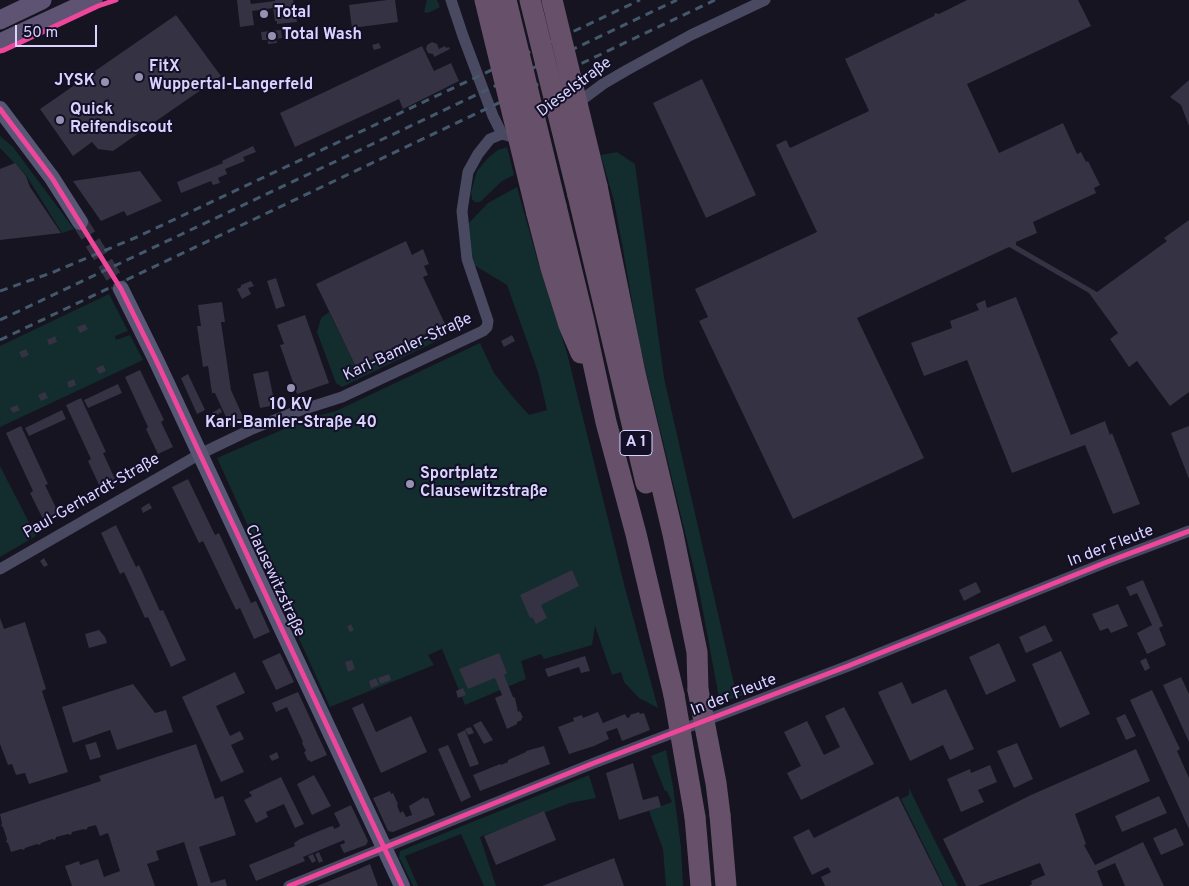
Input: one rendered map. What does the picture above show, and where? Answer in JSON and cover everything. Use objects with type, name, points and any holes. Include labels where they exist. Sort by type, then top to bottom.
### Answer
[{"type":"highway","name":"A 1","points":[[485,0],[547,210],[584,321],[601,400],[636,534],[674,695],[692,798],[701,886]]},
{"type":"highway","name":"A 1","points":[[506,0],[547,210]]},
{"type":"highway","points":[[530,0],[588,191],[633,364],[673,534],[697,652],[698,690],[716,783],[726,886]]},
{"type":"highway","points":[[552,0],[588,191]]},
{"type":"main road","points":[[0,20],[42,0]]},
{"type":"main road","points":[[0,43],[93,0]]},
{"type":"street","points":[[451,0],[502,134]]},
{"type":"street","name":"Dieselstraße","points":[[502,134],[519,138],[542,133],[603,84],[682,40],[765,0]]},
{"type":"street","points":[[3,116],[52,178],[80,222]]},
{"type":"street","name":"Karl-Bamler-Straße","points":[[200,454],[250,430],[342,397],[483,331],[488,321],[467,259],[462,210],[468,172],[478,154],[490,139],[502,134]]},
{"type":"street","name":"Clausewitzstraße","points":[[121,289],[402,886]]},
{"type":"street","name":"Paul-Gerhardt-Straße","points":[[0,569],[200,454]]},
{"type":"street","name":"In der Fleute","points":[[289,886],[594,763],[1189,531]]},
{"type":"green space","points":[[427,0],[437,0],[440,7],[428,13],[424,12]]},
{"type":"green space","points":[[0,136],[13,147],[74,229],[62,233],[26,175],[0,148]]},
{"type":"green space","points":[[507,147],[514,175],[502,181],[480,202],[475,202],[472,199],[471,192],[477,171],[498,150]]},
{"type":"green space","points":[[617,152],[635,164],[664,378],[735,688],[765,677],[768,686],[720,703],[699,590],[640,347],[614,201],[601,155]]},
{"type":"green space","points":[[517,187],[538,262],[567,353],[625,588],[658,708],[639,698],[624,682],[621,672],[612,675],[595,626],[592,645],[544,659],[541,654],[521,661],[526,679],[465,705],[442,649],[428,655],[434,665],[330,707],[217,458],[307,419],[336,411],[480,343],[494,373],[529,415],[547,410],[538,372],[507,285],[474,265],[470,246],[468,224],[488,203]]},
{"type":"green space","points":[[109,294],[128,331],[115,336],[116,340],[130,335],[143,360],[0,427],[0,346]]},
{"type":"green space","points":[[329,312],[356,367],[434,329],[441,333],[441,339],[342,387],[336,383],[317,332],[321,318]]},
{"type":"green space","points":[[0,466],[36,536],[0,557]]},
{"type":"green space","points":[[666,750],[681,847],[683,886],[666,886],[663,849],[649,811],[672,802],[667,791],[665,791],[651,756]]},
{"type":"green space","points":[[589,775],[596,798],[570,803],[480,837],[496,886],[484,886],[461,834],[405,856],[418,886],[413,886],[399,857],[400,851]]},
{"type":"green space","points":[[909,788],[958,886],[944,886],[901,799],[909,795]]},
{"type":"building","points":[[237,0],[250,0],[251,4],[275,0],[293,0],[297,22],[277,24],[273,8],[252,11],[254,25],[240,27]]},
{"type":"building","points":[[395,0],[398,22],[352,28],[349,5]]},
{"type":"building","points":[[967,0],[1078,0],[1091,26],[967,84],[999,153],[1063,123],[1077,154],[1081,152],[1086,162],[1088,161],[1100,185],[1094,188],[1096,193],[1033,222],[1037,233],[1016,242],[1016,245],[1097,292],[1167,241],[1164,238],[1189,220],[1189,392],[1170,406],[1137,361],[1129,367],[1110,339],[1118,333],[1089,293],[1009,247],[857,318],[924,458],[793,519],[699,321],[708,317],[695,289],[817,232],[776,145],[786,140],[790,148],[869,111],[845,59],[934,16],[935,13],[939,14]]},
{"type":"building","points":[[176,15],[221,76],[113,151],[98,149],[92,142],[73,156],[40,109]]},
{"type":"building","name":"Total Wash","points":[[281,30],[282,38],[276,39],[277,43],[268,44],[268,40],[262,40],[261,32]]},
{"type":"building","points":[[432,42],[437,44],[439,49],[445,46],[450,49],[434,57],[426,49],[427,45]]},
{"type":"building","points":[[379,43],[381,48],[374,50],[372,45]]},
{"type":"building","points":[[422,46],[434,71],[451,63],[459,81],[403,109],[399,99],[295,147],[280,113]]},
{"type":"building","points":[[702,79],[756,195],[706,218],[653,103]]},
{"type":"building","points":[[1189,80],[1189,126],[1181,105],[1170,97]]},
{"type":"building","points":[[253,146],[256,152],[243,157],[245,161],[225,169],[227,174],[218,178],[220,183],[213,185],[211,181],[181,193],[177,182],[223,163],[222,161]]},
{"type":"building","points":[[15,163],[26,176],[30,187],[61,233],[0,240],[0,169]]},
{"type":"building","points":[[140,171],[162,201],[127,216],[124,211],[101,221],[73,181]]},
{"type":"building","points":[[406,241],[412,255],[423,249],[429,264],[424,266],[428,275],[423,277],[445,324],[356,367],[316,284]]},
{"type":"building","points":[[276,278],[285,306],[276,309],[267,281]]},
{"type":"building","points":[[251,281],[254,286],[248,288],[251,294],[242,299],[237,289]]},
{"type":"building","points":[[1016,297],[1071,435],[1105,421],[1110,435],[1112,433],[1140,504],[1113,514],[1085,445],[1012,473],[967,360],[924,376],[911,343],[952,328],[950,321],[979,310],[976,304],[985,300],[987,308]]},
{"type":"building","points":[[222,302],[225,322],[221,322],[231,390],[244,419],[230,426],[215,393],[212,393],[208,366],[203,367],[197,326],[201,326],[198,305]]},
{"type":"building","points":[[305,315],[329,383],[297,394],[280,345],[284,344],[277,325]]},
{"type":"building","points":[[85,324],[88,329],[80,333],[77,327]]},
{"type":"building","points":[[512,335],[515,341],[504,347],[501,341]]},
{"type":"building","points":[[55,336],[57,342],[49,345],[47,340]]},
{"type":"building","points":[[26,349],[29,355],[22,358],[19,352]]},
{"type":"building","points":[[103,365],[106,371],[99,374],[96,368]]},
{"type":"building","points":[[140,370],[164,420],[161,422],[173,447],[158,454],[125,377]]},
{"type":"building","points":[[268,371],[275,405],[260,408],[253,374]]},
{"type":"building","points":[[188,374],[205,410],[197,414],[181,378]]},
{"type":"building","points":[[74,379],[76,385],[69,388],[67,382]]},
{"type":"building","points":[[118,384],[122,393],[88,408],[84,400]]},
{"type":"building","points":[[45,392],[48,398],[41,401],[38,395]]},
{"type":"building","points":[[81,398],[106,452],[103,453],[115,479],[100,487],[88,461],[91,459],[66,405]]},
{"type":"building","points":[[17,405],[20,410],[13,413],[10,408]]},
{"type":"building","points":[[220,408],[222,412],[214,417],[212,413]]},
{"type":"building","points":[[62,410],[66,419],[29,436],[25,428]]},
{"type":"building","points":[[21,426],[48,484],[45,485],[59,514],[44,521],[30,493],[33,491],[6,433]]},
{"type":"building","points":[[1189,426],[1189,479],[1171,433]]},
{"type":"building","points":[[188,479],[215,535],[219,533],[251,603],[256,601],[270,632],[254,639],[240,608],[236,610],[203,541],[199,543],[172,487]]},
{"type":"building","points":[[149,503],[152,508],[143,513],[141,508]]},
{"type":"building","points":[[116,525],[136,567],[139,565],[160,611],[163,610],[186,660],[171,667],[148,617],[145,618],[124,572],[120,574],[101,533]]},
{"type":"building","points":[[44,558],[48,565],[44,567],[40,561]]},
{"type":"building","points":[[572,570],[579,586],[541,605],[547,618],[536,624],[532,617],[530,618],[520,595]]},
{"type":"building","points":[[1143,580],[1163,626],[1159,628],[1166,645],[1147,654],[1137,633],[1152,625],[1137,593],[1130,596],[1126,587]]},
{"type":"building","points":[[976,582],[981,592],[964,601],[959,590]]},
{"type":"building","points":[[1118,604],[1128,626],[1111,633],[1108,628],[1100,631],[1092,614]]},
{"type":"building","points":[[0,618],[4,629],[25,622],[46,689],[42,691],[68,772],[29,784],[25,773],[16,775],[12,764],[8,765],[0,744]]},
{"type":"building","points":[[351,624],[354,630],[350,632],[347,627]]},
{"type":"building","points":[[1045,625],[1053,641],[1026,653],[1019,637]]},
{"type":"building","points":[[99,630],[107,643],[89,648],[85,634]]},
{"type":"building","points":[[999,643],[1016,681],[986,695],[969,657]]},
{"type":"building","points":[[1061,651],[1090,714],[1060,728],[1032,664]]},
{"type":"building","points":[[280,653],[294,682],[276,690],[262,661]]},
{"type":"building","points":[[499,653],[507,673],[504,675],[515,698],[518,712],[520,711],[523,718],[517,724],[507,729],[495,698],[502,695],[495,678],[468,689],[459,669]]},
{"type":"building","points":[[585,656],[590,671],[581,673],[579,667],[548,677],[545,669]]},
{"type":"building","points":[[1146,658],[1150,668],[1145,671],[1140,661]]},
{"type":"building","points":[[352,660],[355,669],[348,672],[345,662]]},
{"type":"building","points":[[235,672],[245,693],[216,706],[230,736],[240,731],[244,739],[231,745],[244,772],[221,782],[182,697]]},
{"type":"building","points":[[389,674],[391,680],[380,684],[378,678]]},
{"type":"building","points":[[1181,677],[1189,694],[1189,742],[1163,685]]},
{"type":"building","points":[[376,678],[379,685],[371,688],[369,681]]},
{"type":"building","points":[[902,682],[912,704],[946,689],[974,749],[950,760],[943,745],[910,761],[878,692]]},
{"type":"building","points":[[133,684],[155,713],[166,710],[173,732],[117,750],[110,730],[73,743],[62,707]]},
{"type":"building","points":[[463,688],[466,695],[458,698],[456,691]]},
{"type":"building","points":[[1152,690],[1180,749],[1177,751],[1189,778],[1189,829],[1130,700]]},
{"type":"building","points":[[298,692],[327,755],[311,762],[308,761],[304,752],[306,751],[303,742],[287,707],[276,712],[272,703]]},
{"type":"building","points":[[363,703],[376,732],[411,716],[427,752],[381,773],[352,708]]},
{"type":"building","points":[[844,707],[874,764],[801,800],[787,773],[801,766],[784,732],[807,721],[824,755],[840,747],[825,716]]},
{"type":"building","points":[[598,712],[603,723],[625,714],[627,718],[639,712],[640,714],[644,713],[650,730],[622,741],[617,728],[606,732],[609,739],[569,754],[558,727],[574,721],[573,718],[582,715],[583,718]]},
{"type":"building","points":[[1125,714],[1136,736],[1126,740],[1116,718]]},
{"type":"building","points":[[481,721],[493,740],[484,744],[473,725]]},
{"type":"building","points":[[471,727],[474,733],[468,735],[465,729]]},
{"type":"building","points":[[465,730],[479,764],[470,767],[457,734]]},
{"type":"building","points":[[96,742],[101,757],[90,760],[85,745]]},
{"type":"building","points":[[1017,743],[1033,779],[1014,788],[997,751]]},
{"type":"building","points":[[196,744],[215,799],[223,796],[236,835],[199,847],[211,883],[225,879],[227,886],[198,886],[184,842],[156,851],[159,860],[147,864],[155,886],[72,886],[65,866],[79,861],[80,865],[98,859],[104,877],[120,871],[108,833],[100,836],[96,825],[88,827],[86,830],[72,832],[71,835],[56,837],[55,840],[52,839],[40,845],[37,844],[24,850],[11,852],[6,842],[7,839],[3,827],[1,826],[0,814],[101,781],[99,776]]},
{"type":"building","points":[[448,745],[471,797],[461,802],[438,749]]},
{"type":"building","points":[[544,746],[550,764],[480,791],[473,775],[508,762],[508,760],[526,751]]},
{"type":"building","points":[[1136,749],[1150,781],[1075,814],[1086,844],[1084,845],[1095,865],[1143,842],[1164,886],[1125,886],[1115,863],[1097,871],[1103,886],[1029,886],[1032,884],[1031,881],[1045,875],[1040,863],[978,886],[966,886],[943,839],[1031,795]]},
{"type":"building","points":[[277,752],[279,758],[272,761],[269,756]]},
{"type":"building","points":[[633,763],[643,800],[658,796],[661,807],[619,820],[606,773]]},
{"type":"building","points":[[990,765],[997,782],[978,790],[984,802],[961,812],[947,779],[970,769],[971,773]]},
{"type":"building","points":[[314,775],[331,806],[312,815],[297,784]]},
{"type":"building","points":[[281,777],[304,824],[295,828],[284,804],[266,812],[268,817],[256,823],[244,800],[252,796],[249,792]]},
{"type":"building","points":[[390,791],[391,794],[393,793],[398,804],[400,813],[403,811],[406,817],[412,815],[409,806],[424,797],[425,799],[428,798],[435,815],[393,832],[388,831],[373,798]]},
{"type":"building","points":[[898,796],[943,886],[825,886],[821,877],[831,872],[828,867],[812,875],[793,837],[809,829],[814,838]]},
{"type":"building","points":[[1159,796],[1167,813],[1122,832],[1115,816]]},
{"type":"building","points":[[351,805],[368,841],[366,845],[344,853],[340,845],[345,843],[344,840],[303,857],[305,861],[256,881],[249,865],[295,846],[294,843],[300,839],[329,827],[333,826],[334,829],[339,827],[340,825],[334,813]]},
{"type":"building","points":[[544,811],[556,840],[496,865],[484,836]]},
{"type":"building","points":[[1176,828],[1184,845],[1161,855],[1153,838]]},
{"type":"building","points":[[319,852],[323,861],[319,863],[315,854]]},
{"type":"building","points":[[313,854],[316,861],[312,863],[308,856]]},
{"type":"building","points":[[614,858],[624,886],[542,886]]},
{"type":"building","points":[[370,864],[378,886],[317,886],[359,869]]},
{"type":"tunnel","points":[[80,222],[121,289]]},
{"type":"railway","points":[[0,291],[51,273],[137,237],[640,0]]},
{"type":"railway","points":[[0,320],[677,0]]},
{"type":"railway","points":[[0,340],[715,0]]},
{"type":"cycle path","points":[[0,51],[98,6],[116,0]]},
{"type":"cycle path","points":[[0,109],[52,178],[121,289],[402,886]]},
{"type":"cycle path","points":[[289,886],[594,763],[848,666],[1189,531]]},
{"type":"place","name":"Total","points":[[264,14]]},
{"type":"place","name":"Total Wash","points":[[272,36]]},
{"type":"place","name":"FitX Wuppertal-Langerfeld","points":[[139,77]]},
{"type":"place","name":"JYSK","points":[[105,82]]},
{"type":"place","name":"Quick Reifendiscout","points":[[60,120]]},
{"type":"place","name":"10 KV Karl-Bamler-Straße 40","points":[[291,388]]},
{"type":"place","name":"Sportplatz Clausewitzstraße","points":[[410,484]]}]
